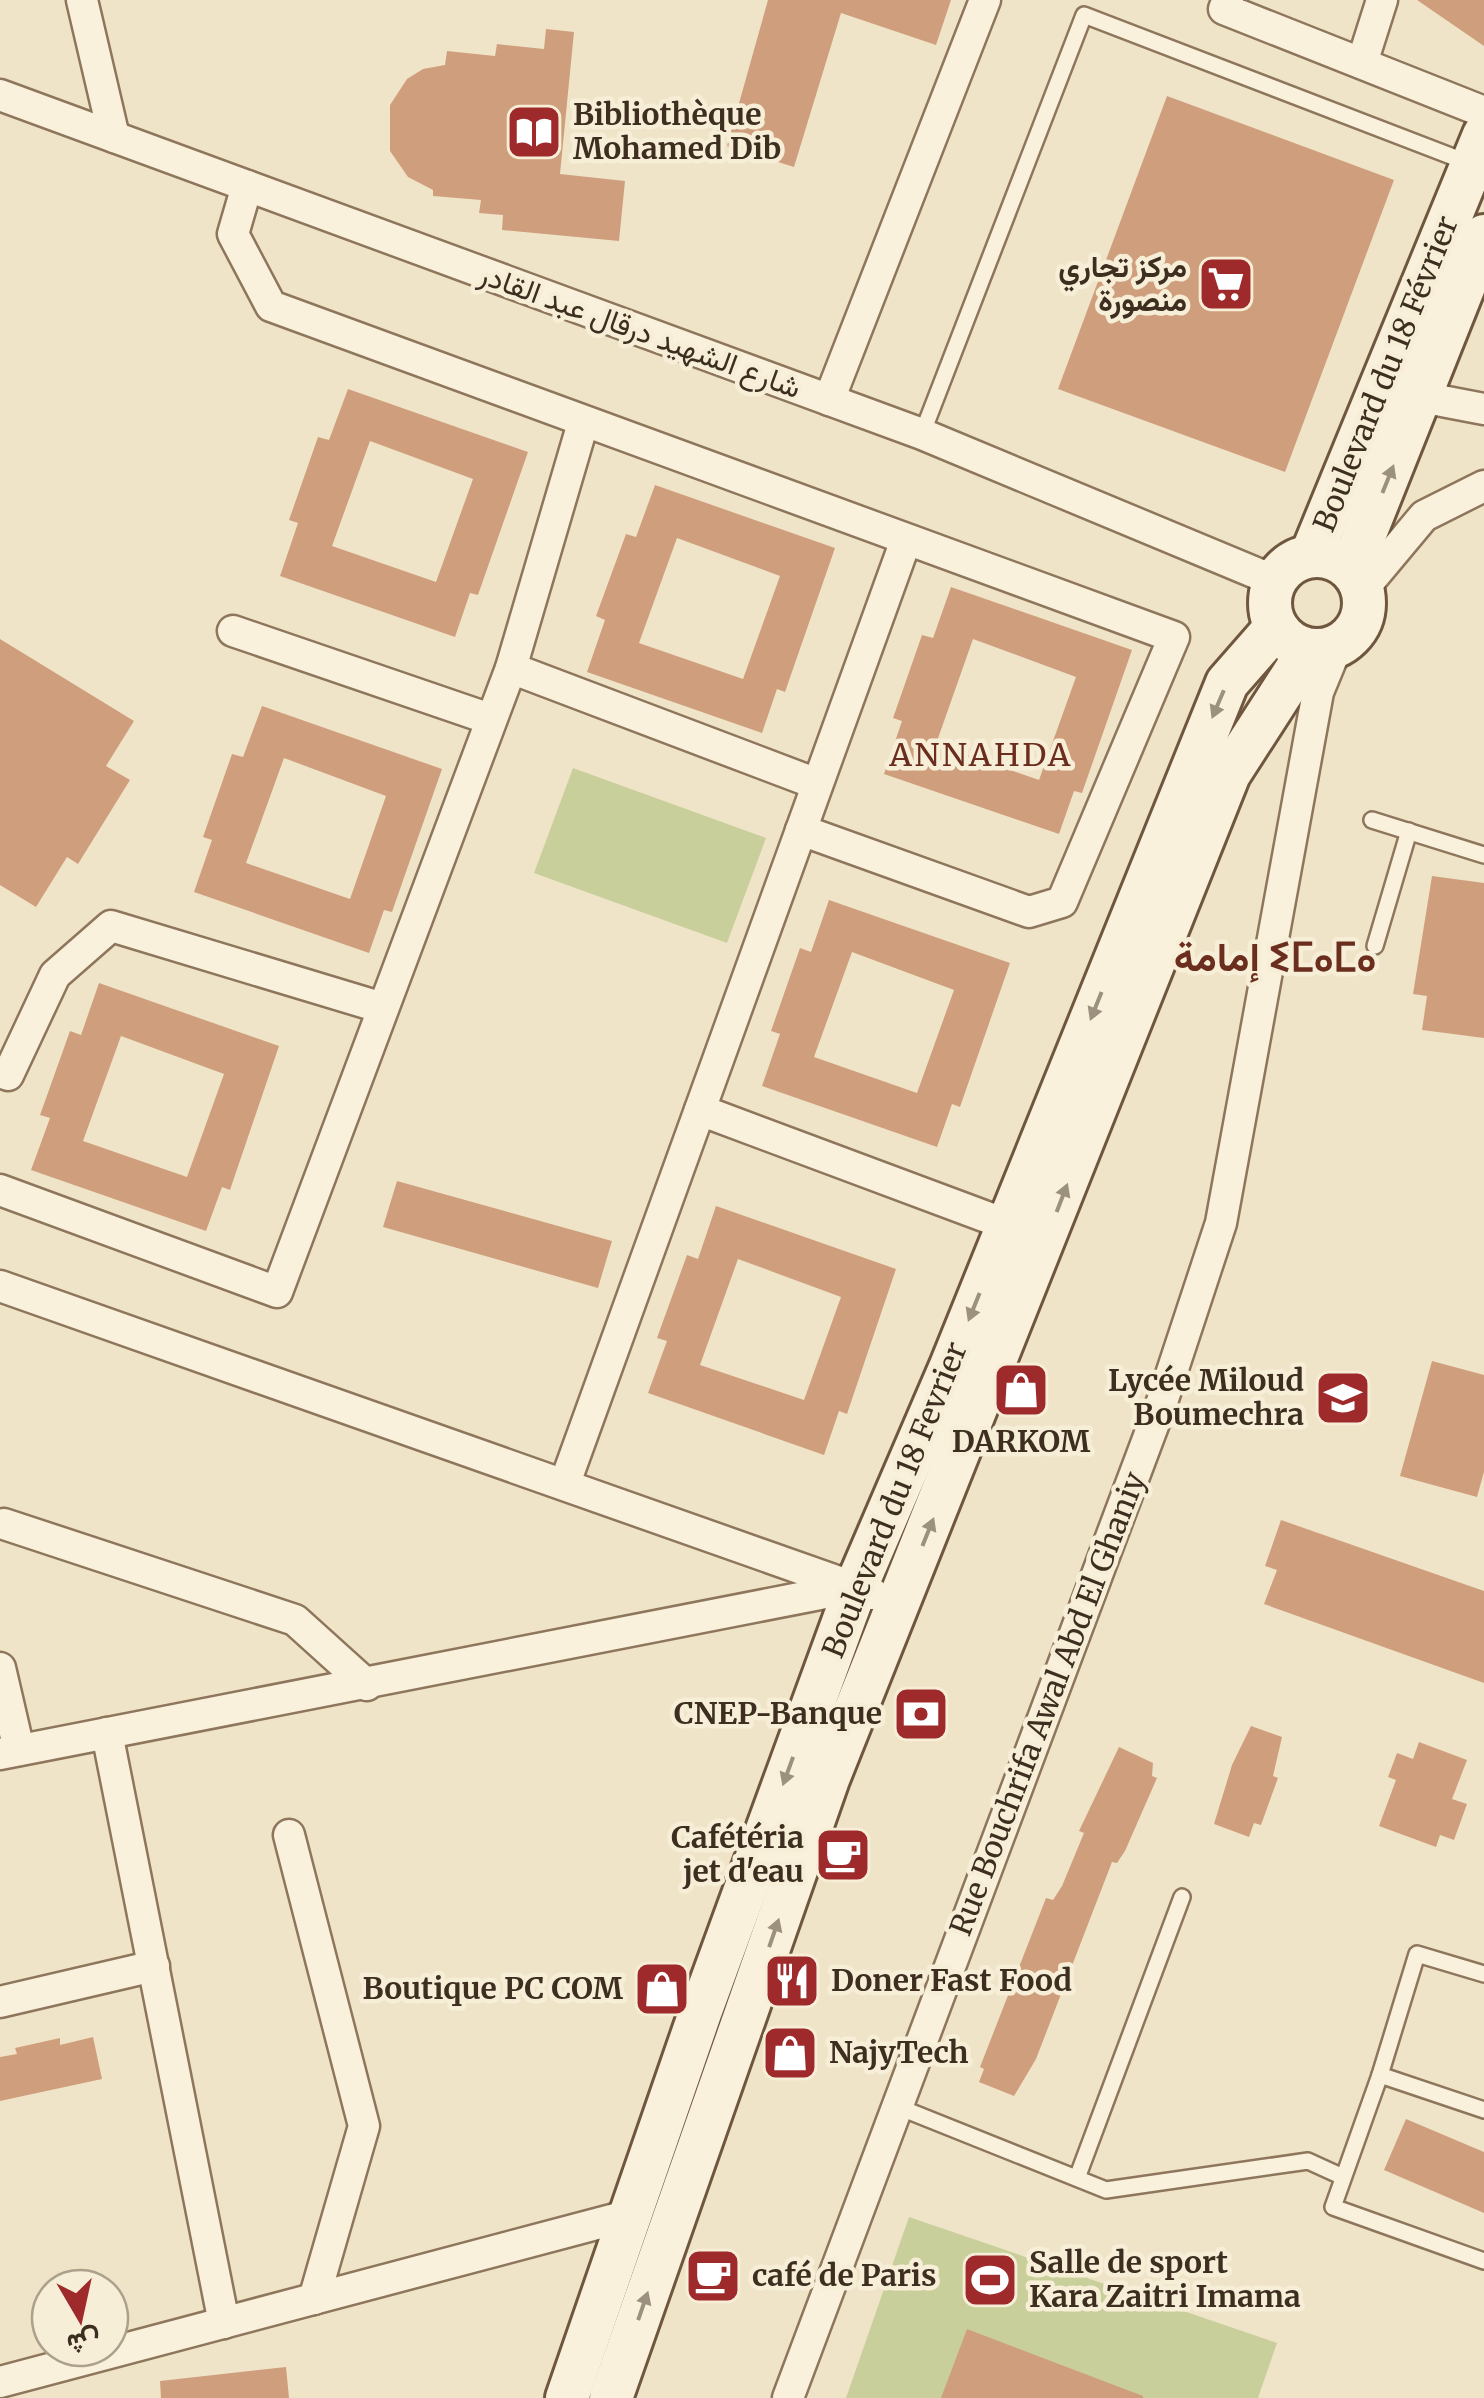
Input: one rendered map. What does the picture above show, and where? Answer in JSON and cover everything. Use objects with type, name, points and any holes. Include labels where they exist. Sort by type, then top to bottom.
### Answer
[{"type":"main road","name":"Boulevard du 18 Février","points":[[1341,571],[1478,150]]},
{"type":"main road","name":"Boulevard du 18 Février","points":[[1341,571],[1421,398],[1484,236]]},
{"type":"main road","points":[[1297,560],[1341,571],[1363,616],[1349,639],[1308,641],[1270,612],[1275,581],[1297,560]]},
{"type":"main road","name":"Boulevard du 18 Fevrier","points":[[567,2398],[634,2214],[700,2013],[856,1587],[1008,1225],[1227,683],[1308,641]]},
{"type":"main road","name":"Boulevard du 18 Fevrier","points":[[610,2398],[828,1779],[1229,774],[1308,641]]},
{"type":"street","points":[[82,0],[114,136]]},
{"type":"street","points":[[829,400],[985,0]]},
{"type":"street","points":[[1228,0],[1224,9],[1484,112]]},
{"type":"street","points":[[1362,64],[1382,0]]},
{"type":"street","name":"شارع الشهيد درقال عبد القادر","points":[[0,95],[922,434],[1275,581]]},
{"type":"street","points":[[247,186],[233,234],[271,306],[1174,637],[1062,902],[1028,912],[801,830]]},
{"type":"street","points":[[1421,398],[1484,409]]},
{"type":"street","points":[[0,1190],[277,1292],[511,668],[582,423]]},
{"type":"street","points":[[1341,571],[1424,516],[1484,486]]},
{"type":"street","points":[[566,1483],[906,540]]},
{"type":"street","points":[[234,631],[490,719]]},
{"type":"street","name":"Rue Bouchrifa Awal Abd El Ghaniy","points":[[788,2398],[1164,1399],[1221,1223],[1318,692],[1308,641]]},
{"type":"street","points":[[511,668],[818,784]]},
{"type":"street","points":[[3,1078],[55,975],[111,926],[383,1008]]},
{"type":"street","points":[[700,1110],[1008,1225]]},
{"type":"street","points":[[0,1286],[566,1483],[899,1604]]},
{"type":"street","points":[[4,1524],[296,1620],[366,1686]]},
{"type":"street","points":[[0,1668],[10,1752],[366,1686],[856,1587]]},
{"type":"street","points":[[108,1733],[224,2323]]},
{"type":"street","points":[[289,1835],[364,2126],[314,2299]]},
{"type":"street","points":[[0,2002],[154,1966]]},
{"type":"street","points":[[0,2382],[634,2214]]},
{"type":"lane","points":[[922,434],[1084,16],[1478,150]]},
{"type":"lane","points":[[1372,820],[1484,855]]},
{"type":"lane","points":[[1376,946],[1409,832]]},
{"type":"lane","points":[[1077,2178],[1182,1898]]},
{"type":"lane","points":[[1484,1974],[1416,1954],[1380,2075],[1333,2207],[1484,2261]]},
{"type":"lane","points":[[1380,2075],[1484,2110]]},
{"type":"lane","points":[[896,2106],[1106,2190],[1308,2161],[1344,2177]]},
{"type":"green space","points":[[573,768],[766,838],[727,943],[534,873]]},
{"type":"green space","name":"Salle de sport Kara Zaitri Imama","points":[[909,2217],[1277,2343],[1258,2398],[846,2398]]},
{"type":"building","points":[[768,0],[951,0],[936,45],[841,13],[794,167],[727,146]]},
{"type":"building","points":[[1417,0],[1484,0],[1484,46]]},
{"type":"building","points":[[546,29],[574,32],[560,174],[625,181],[619,241],[502,230],[503,215],[479,213],[481,200],[433,196],[433,190],[408,177],[390,151],[390,105],[407,79],[423,69],[445,65],[447,51],[495,56],[497,44],[544,49]]},
{"type":"building","name":"مركز تجاري منصورة","points":[[1167,96],[1394,180],[1285,472],[1058,389]]},
{"type":"building","points":[[348,389],[528,452],[478,595],[470,593],[455,637],[280,576],[298,523],[289,520],[318,437],[329,440]],"holes":[[[370,441],[473,479],[436,582],[332,546]]]},
{"type":"building","points":[[655,485],[835,548],[785,692],[777,689],[762,733],[587,672],[605,620],[596,616],[626,534],[636,537]],"holes":[[[677,538],[780,576],[743,679],[639,643]]]},
{"type":"building","points":[[951,587],[1132,650],[1082,793],[1074,791],[1059,834],[884,774],[902,721],[893,718],[922,635],[933,638]],"holes":[[[973,639],[1076,677],[1039,780],[936,744]]]},
{"type":"building","points":[[0,639],[134,721],[106,766],[130,780],[78,864],[67,857],[36,907],[0,885]]},
{"type":"building","points":[[262,706],[442,769],[392,912],[384,910],[369,953],[194,892],[212,840],[203,837],[232,754],[243,757]],"holes":[[[284,758],[386,796],[350,899],[246,863]]]},
{"type":"building","points":[[1432,876],[1484,883],[1484,1038],[1422,1030],[1427,996],[1413,994]]},
{"type":"building","points":[[829,900],[1010,963],[960,1107],[952,1104],[937,1147],[762,1086],[780,1034],[771,1031],[800,948],[811,952]],"holes":[[[852,952],[954,990],[917,1093],[814,1057]]]},
{"type":"building","points":[[99,983],[279,1046],[230,1190],[222,1187],[206,1231],[31,1170],[50,1118],[40,1115],[70,1031],[81,1035]],"holes":[[[121,1036],[224,1074],[187,1177],[83,1141]]]},
{"type":"building","points":[[397,1181],[612,1241],[598,1288],[383,1227]]},
{"type":"building","points":[[716,1206],[896,1269],[847,1414],[839,1411],[824,1455],[648,1393],[667,1341],[657,1338],[687,1255],[698,1259]],"holes":[[[738,1259],[841,1297],[804,1400],[700,1365]]]},
{"type":"building","points":[[1432,1361],[1484,1375],[1484,1472],[1477,1497],[1400,1476]]},
{"type":"building","points":[[1281,1520],[1484,1591],[1484,1683],[1264,1604],[1277,1570],[1265,1566]]},
{"type":"building","points":[[1251,1726],[1282,1737],[1273,1776],[1278,1778],[1261,1825],[1254,1823],[1249,1837],[1214,1824],[1232,1765]]},
{"type":"building","points":[[1419,1742],[1467,1760],[1452,1799],[1467,1804],[1454,1840],[1440,1835],[1436,1847],[1379,1826],[1396,1780],[1388,1777],[1397,1753],[1413,1759]]},
{"type":"building","points":[[1119,1747],[1153,1763],[1152,1776],[1157,1778],[1125,1851],[1117,1863],[1112,1862],[1036,2059],[1014,2096],[979,2082],[984,2069],[980,2067],[1046,1898],[1053,1900],[1062,1886],[1084,1833],[1079,1831]]},
{"type":"building","points":[[93,2037],[102,2079],[0,2101],[0,2057],[17,2054],[15,2048],[60,2038],[60,2045]]},
{"type":"building","points":[[1406,2119],[1484,2152],[1484,2213],[1384,2170]]},
{"type":"building","points":[[967,2329],[1143,2396],[1143,2398],[941,2398]]},
{"type":"building","points":[[286,2367],[289,2398],[161,2398],[160,2381]]},
{"type":"place","name":"Bibliothèque Mohamed Dib","points":[[534,132]]},
{"type":"place","name":"مركز تجاري منصورة","points":[[1226,284]]},
{"type":"place","name":"DARKOM","points":[[1021,1390]]},
{"type":"place","name":"Lycée Miloud Boumechra","points":[[1343,1398]]},
{"type":"place","name":"CNEP-Banque","points":[[921,1714]]},
{"type":"place","name":"Cafétéria jet d'eau","points":[[843,1855]]},
{"type":"place","name":"Doner Fast Food","points":[[792,1981]]},
{"type":"place","name":"Boutique PC COM","points":[[662,1989]]},
{"type":"place","name":"NajyTech","points":[[790,2053]]},
{"type":"place","name":"café de Paris","points":[[713,2276]]},
{"type":"place","name":"Salle de sport Kara Zaitri Imama","points":[[990,2280]]},
{"type":"district","name":"ANNAHDA","points":[[981,755]]},
{"type":"district","name":"إمامة ⵉⵎⴰⵎⴰ","points":[[1275,957]]}]
